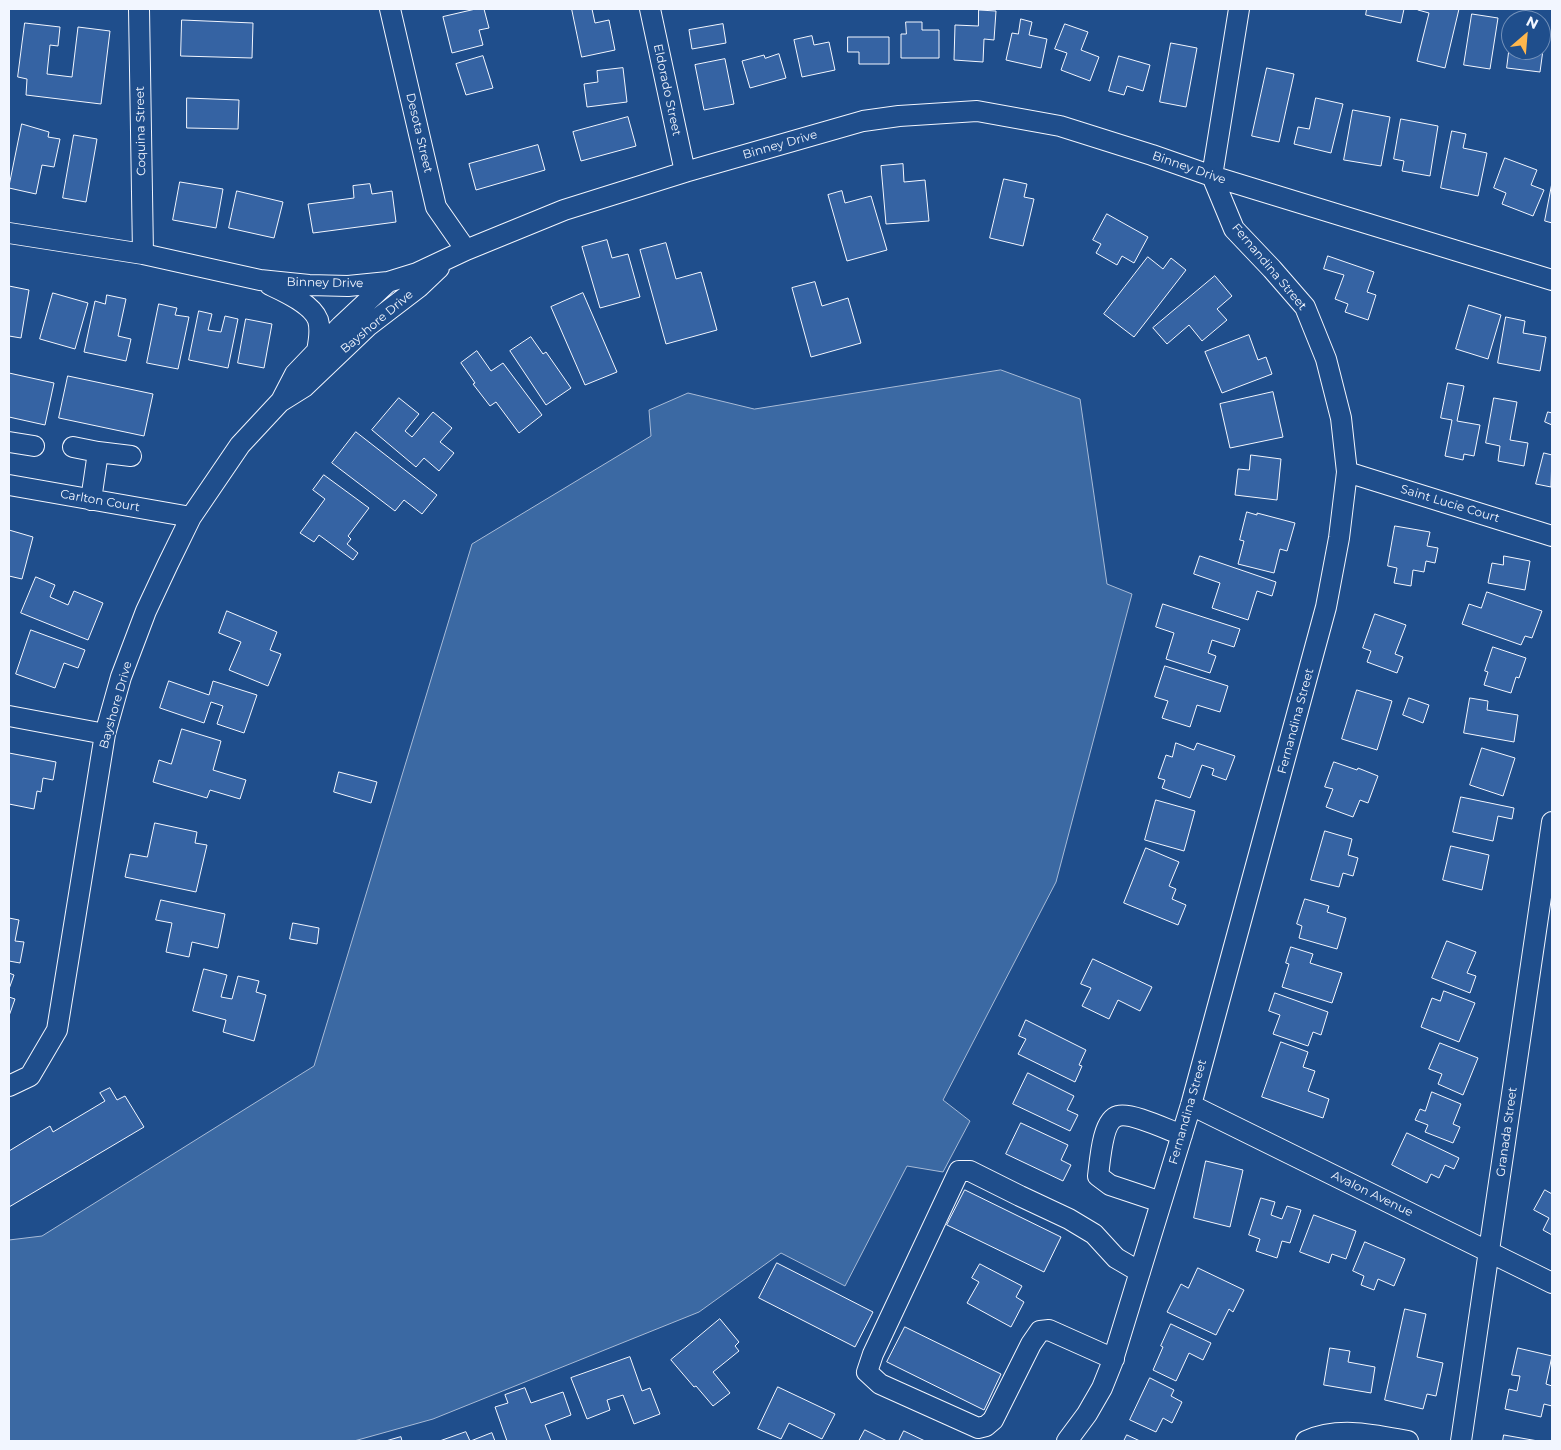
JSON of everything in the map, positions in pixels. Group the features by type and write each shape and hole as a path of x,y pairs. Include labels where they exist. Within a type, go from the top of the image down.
{"street":[{"name":"Coquina Street","path":"139,9 143,254"},
{"name":"Desota Street","path":"390,9 436,207 458,254"},
{"name":"Eldorado Street","path":"650,9 685,172"},
{"path":"1212,176 1240,9"},
{"name":"Binney Drive","path":"9,233 143,254 260,280 309,285 348,286 388,282 417,273 564,210 685,172 863,121 900,116 977,111 1060,126 1212,176 1552,280"},
{"name":"Fernandina Street","path":"1067,1441 1087,1414 1102,1388 1114,1359 1182,1135 1326,607 1340,538 1347,472 1341,418 1326,359 1305,307 1234,229 1212,176"},
{"name":"Bayshore Drive","path":"280,402 304,387 368,326 458,254"},
{"path":"260,280 306,304 317,319 320,336 317,351"},
{"name":"Bayshore Drive","path":"9,1086 30,1076 57,1030 105,734 121,678 146,612 168,564 191,517 240,445 280,402 295,374 341,326 388,282"},
{"path":"9,442 34,446"},
{"path":"74,447 131,456"},
{"path":"91,500 98,452"},
{"name":"Saint Lucie Court","path":"1347,472 1552,536"},
{"name":"Carlton Court","path":"9,485 191,517"},
{"path":"9,716 105,734"},
{"name":"Granada Street","path":"1461,1441 1552,822"},
{"name":"Avalon Avenue","path":"1191,1105 1552,1283"},
{"path":"1161,1202 1110,1185 1098,1176 1100,1156 1108,1124 1116,1116 1128,1115 1182,1135"},
{"path":"1114,1359 1049,1330 1040,1331 1031,1344 993,1420 986,1426 978,1428 880,1384 867,1372 873,1354 959,1171 970,1171 1069,1219 1094,1234 1116,1258 1140,1272"},
{"path":"1306,1441 1331,1433 1361,1433 1408,1441"}],"water":[{"path":"1001,370 1080,399 1107,584 1132,594 1056,882 943,1100 970,1121 943,1172 907,1166 845,1286 781,1253 699,1312 433,1419 354,1441 9,1441 9,1240 42,1236 314,1066 472,544 651,436 649,410 688,393 754,409"}],"building":[{"path":"476,9 484,9 489,28 479,30 483,45 452,53 443,17"},
{"path":"572,9 592,9 595,23 609,20 615,50 582,57"},
{"path":"1367,9 1404,9 1401,23 1366,15"},
{"path":"1418,9 1459,9 1445,68 1417,61 1429,13"},
{"path":"979,10 996,11 994,40 984,39 983,62 954,60 955,25 978,26"},
{"path":"1472,14 1498,18 1490,69 1464,65"},
{"path":"1021,19 1032,22 1029,35 1047,39 1041,68 1006,60 1012,33 1018,34"},
{"path":"182,20 253,23 252,58 181,56"},
{"path":"906,22 922,22 922,30 939,30 939,58 901,58 901,34 906,34"},
{"path":"25,23 60,27 58,46 50,45 47,74 72,77 78,27 110,31 101,104 26,95 27,79 18,77"},
{"path":"723,24 726,43 692,49 689,30"},
{"path":"1065,24 1088,32 1081,50 1099,57 1090,81 1061,70 1067,53 1055,49"},
{"path":"812,36 814,45 829,42 835,70 802,77 794,40"},
{"path":"848,37 889,37 889,64 859,64 859,52 848,52"},
{"path":"1171,43 1197,48 1186,107 1160,102"},
{"path":"779,54 786,78 750,88 742,61 764,55 765,58"},
{"path":"483,56 493,88 466,95 456,64"},
{"path":"1119,56 1150,65 1143,91 1127,86 1124,95 1109,91"},
{"path":"725,59 734,104 704,110 695,65"},
{"path":"1508,60 1542,60 1540,72 1507,68"},
{"path":"623,68 627,102 587,107 584,84 598,82 597,71"},
{"path":"1267,68 1294,74 1279,142 1252,136"},
{"path":"187,98 239,100 238,129 187,128"},
{"path":"1316,98 1343,104 1331,153 1294,144 1298,127 1309,129"},
{"path":"1353,110 1390,117 1381,166 1344,160"},
{"path":"628,117 636,146 581,161 573,132"},
{"path":"1401,119 1438,126 1430,176 1402,171 1404,161 1394,159"},
{"path":"22,124 49,132 48,137 60,139 54,167 42,165 36,194 9,188"},
{"path":"1452,131 1466,134 1463,148 1487,153 1478,196 1441,188"},
{"path":"74,135 97,139 86,202 63,198"},
{"path":"538,145 545,170 476,190 469,164"},
{"path":"1505,158 1537,170 1531,185 1544,190 1533,216 1502,204 1506,193 1494,188"},
{"path":"903,164 904,182 925,180 929,221 886,224 881,166"},
{"path":"1004,179 1027,184 1024,197 1034,199 1023,246 990,238"},
{"path":"180,182 223,189 216,228 173,220"},
{"path":"1552,183 1552,223 1545,221"},
{"path":"370,184 372,194 392,191 396,222 313,233 308,204 354,198 353,186"},
{"path":"237,191 283,202 274,238 229,228"},
{"path":"842,191 845,203 871,196 887,250 847,261 828,195"},
{"path":"1107,214 1148,237 1134,263 1122,256 1117,265 1096,253 1101,244 1093,240"},
{"path":"607,240 612,258 628,254 640,297 600,308 582,247"},
{"path":"666,243 676,279 701,272 717,330 666,344 640,250"},
{"path":"1328,256 1374,272 1367,292 1376,295 1368,320 1345,312 1348,304 1335,299 1344,275 1324,269"},
{"path":"1148,257 1163,269 1171,258 1186,270 1134,337 1104,314"},
{"path":"1215,276 1232,296 1217,309 1227,320 1202,341 1189,325 1167,344 1153,328"},
{"path":"815,282 822,306 848,298 861,343 811,357 792,288"},
{"path":"9,286 29,290 21,338 9,336"},
{"path":"53,293 88,303 75,349 40,339"},
{"path":"583,293 617,372 585,385 551,307"},
{"path":"107,295 126,299 118,336 131,339 126,361 84,352 95,301 105,304"},
{"path":"159,304 177,308 175,315 189,317 178,369 147,363"},
{"path":"1469,305 1501,315 1488,359 1456,349"},
{"path":"199,311 212,314 208,330 221,332 225,316 238,319 228,368 189,360"},
{"path":"1506,317 1525,321 1523,333 1546,337 1540,371 1498,363"},
{"path":"246,319 272,324 264,368 238,363"},
{"path":"1249,335 1258,360 1266,357 1272,374 1222,393 1205,352"},
{"path":"531,337 543,354 546,352 571,388 546,405 510,351"},
{"path":"477,351 491,371 503,363 542,415 519,433 496,402 490,406 473,384 475,383 461,363"},
{"path":"9,373 54,383 45,425 9,417"},
{"path":"68,376 153,394 144,436 59,418"},
{"path":"1448,383 1464,386 1457,421 1480,425 1474,456 1464,454 1463,460 1445,456 1452,420 1441,418"},
{"path":"1273,392 1283,437 1230,448 1220,404"},
{"path":"399,398 419,414 405,431 412,437 433,412 452,428 440,442 454,453 439,471 424,458 416,467 372,430"},
{"path":"1494,398 1517,402 1510,440 1528,443 1524,466 1498,461 1500,446 1486,443"},
{"path":"1548,412 1552,413 1552,425 1545,422"},
{"path":"356,432 437,495 422,514 404,500 395,511 332,463"},
{"path":"1544,453 1552,455 1551,487 1536,484"},
{"path":"1251,455 1281,459 1277,500 1235,495 1238,469 1249,470"},
{"path":"324,475 369,508 348,536 351,539 347,544 358,553 353,560 319,535 314,542 300,533 325,499 313,490"},
{"path":"1247,512 1295,523 1287,551 1280,549 1274,573 1238,564 1244,541 1240,540"},
{"path":"1395,526 1430,532 1427,546 1438,548 1435,563 1426,561 1424,572 1413,570 1411,586 1394,583 1397,568 1388,566"},
{"path":"9,530 33,537 22,579 9,576"},
{"path":"1200,556 1276,582 1272,596 1257,591 1248,620 1212,608 1220,583 1194,574"},
{"path":"1504,556 1530,561 1525,590 1488,583 1492,563 1503,565"},
{"path":"36,577 55,585 50,597 68,605 74,591 103,603 88,640 21,613"},
{"path":"1487,592 1542,611 1532,638 1525,636 1521,645 1462,624 1469,604 1481,608"},
{"path":"1163,604 1240,629 1234,647 1212,640 1208,653 1216,656 1210,673 1166,659 1174,633 1156,627"},
{"path":"227,611 277,632 270,650 281,654 268,686 229,670 241,642 219,633"},
{"path":"1375,614 1406,625 1395,654 1403,657 1397,673 1367,662 1371,651 1363,648"},
{"path":"31,630 85,650 78,668 64,663 55,688 16,674"},
{"path":"1493,647 1526,658 1519,678 1516,677 1511,693 1484,685 1488,672 1485,671"},
{"path":"1165,666 1228,686 1220,712 1197,705 1190,727 1162,718 1168,701 1155,697"},
{"path":"169,681 209,695 213,681 257,695 244,733 217,724 223,706 211,702 204,723 160,708"},
{"path":"1357,690 1392,701 1377,750 1342,739"},
{"path":"1409,698 1429,705 1423,723 1403,715"},
{"path":"1470,698 1488,701 1487,710 1518,715 1514,742 1464,733"},
{"path":"182,729 221,741 213,770 246,780 240,799 210,790 207,798 153,782 159,760 171,764"},
{"path":"1176,743 1194,750 1197,743 1235,756 1226,780 1212,775 1214,769 1202,765 1190,798 1162,788 1165,780 1158,778 1166,755 1172,757"},
{"path":"1482,748 1515,758 1503,796 1470,785"},
{"path":"9,753 56,762 53,780 43,778 41,792 37,791 34,809 9,804"},
{"path":"1334,762 1357,770 1358,768 1378,776 1368,803 1360,800 1353,817 1326,807 1333,789 1325,787"},
{"path":"339,772 377,782 371,803 334,792"},
{"path":"1461,797 1514,808 1512,819 1498,816 1493,841 1453,832"},
{"path":"1156,800 1195,811 1184,851 1145,840"},
{"path":"155,823 197,832 195,843 207,845 196,892 125,877 130,854 147,857"},
{"path":"1325,831 1352,839 1348,855 1358,858 1353,876 1343,873 1339,887 1311,880"},
{"path":"1451,846 1489,855 1482,890 1443,880"},
{"path":"1146,848 1179,862 1169,886 1176,889 1172,899 1186,905 1178,925 1124,903"},
{"path":"1305,899 1329,906 1327,912 1346,918 1337,949 1299,938 1302,926 1297,924"},
{"path":"161,900 225,914 218,948 192,942 189,957 166,952 172,923 156,920"},
{"path":"9,918 19,920 15,941 24,942 20,963 9,961"},
{"path":"293,923 319,928 317,944 290,939"},
{"path":"1447,941 1476,952 1467,973 1476,976 1470,993 1432,978"},
{"path":"1291,947 1313,954 1310,963 1342,973 1332,1003 1282,987 1289,964 1286,963"},
{"path":"1093,959 1152,987 1140,1011 1118,1000 1109,1019 1082,1006 1091,988 1081,984"},
{"path":"204,969 227,975 221,997 232,999 238,976 259,981 256,992 266,995 254,1041 223,1032 226,1020 193,1011"},
{"path":"9,973 14,975 9,989"},
{"path":"1444,991 1475,1003 1459,1042 1421,1027 1432,998 1440,1001"},
{"path":"1275,993 1328,1012 1321,1035 1313,1032 1308,1046 1273,1034 1280,1015 1269,1011"},
{"path":"9,997 15,999 9,1016"},
{"path":"1026,1020 1086,1050 1079,1065 1082,1066 1075,1082 1018,1054 1026,1039 1019,1036"},
{"path":"1281,1042 1308,1052 1303,1067 1315,1071 1308,1091 1329,1099 1323,1118 1262,1097"},
{"path":"1440,1043 1478,1058 1463,1095 1438,1084 1442,1074 1429,1069"},
{"path":"1028,1073 1074,1096 1067,1110 1078,1115 1070,1131 1013,1104"},
{"path":"110,1088 117,1100 125,1096 144,1127 9,1207 9,1151 50,1126 53,1132 105,1101 100,1093"},
{"path":"1432,1092 1461,1104 1453,1124 1460,1127 1453,1143 1425,1132 1428,1125 1415,1120 1420,1109 1425,1111"},
{"path":"1021,1123 1068,1145 1061,1160 1071,1165 1063,1181 1006,1154"},
{"path":"1407,1133 1459,1158 1454,1169 1445,1165 1439,1178 1431,1174 1427,1183 1392,1165"},
{"path":"1206,1161 1243,1170 1230,1227 1194,1218"},
{"path":"965,1190 1061,1237 1044,1272 947,1225"},
{"path":"1545,1190 1552,1194 1552,1235 1543,1230 1549,1218 1534,1210"},
{"path":"1261,1198 1275,1202 1271,1215 1282,1219 1287,1206 1301,1210 1290,1243 1282,1241 1277,1258 1256,1251 1260,1239 1249,1235"},
{"path":"1314,1215 1356,1231 1346,1259 1332,1254 1329,1263 1300,1252"},
{"path":"1365,1242 1405,1259 1394,1286 1378,1279 1374,1290 1361,1285 1364,1276 1353,1271"},
{"path":"777,1263 873,1312 855,1347 759,1298"},
{"path":"980,1264 1022,1286 1016,1297 1024,1302 1011,1327 967,1303 979,1282 972,1278"},
{"path":"1198,1268 1244,1290 1233,1312 1229,1309 1216,1335 1167,1312 1181,1284 1188,1288"},
{"path":"1405,1309 1426,1314 1417,1357 1443,1363 1436,1396 1427,1394 1423,1409 1385,1400"},
{"path":"720,1319 739,1342 735,1346 739,1351 713,1372 730,1393 713,1406 671,1360"},
{"path":"1171,1324 1211,1343 1203,1360 1189,1353 1176,1381 1153,1370"},
{"path":"905,1327 1001,1374 984,1410 887,1362"},
{"path":"1330,1348 1350,1351 1348,1362 1375,1367 1371,1393 1324,1385"},
{"path":"1518,1348 1552,1356 1546,1384 1552,1386 1552,1406 1544,1404 1541,1417 1505,1409 1509,1389 1517,1391 1520,1376 1512,1375"},
{"path":"630,1357 642,1391 650,1388 660,1414 634,1424 623,1395 607,1400 610,1410 587,1419 571,1378"},
{"path":"1150,1378 1174,1390 1171,1396 1182,1402 1172,1423 1163,1418 1156,1432 1130,1420"},
{"path":"778,1387 835,1414 822,1439 789,1423 781,1439 758,1429"},
{"path":"525,1388 531,1403 563,1392 571,1415 545,1425 551,1441 507,1441 495,1407 508,1403 505,1395"},
{"path":"865,1430 887,1441 859,1441"},
{"path":"904,1431 925,1441 899,1441"},
{"path":"466,1432 470,1441 440,1441"},
{"path":"492,1433 495,1441 471,1441"},
{"path":"1127,1435 1140,1441 1124,1441"},
{"path":"1504,1435 1538,1441 1503,1441"},
{"path":"401,1437 402,1441 386,1441"}]}
